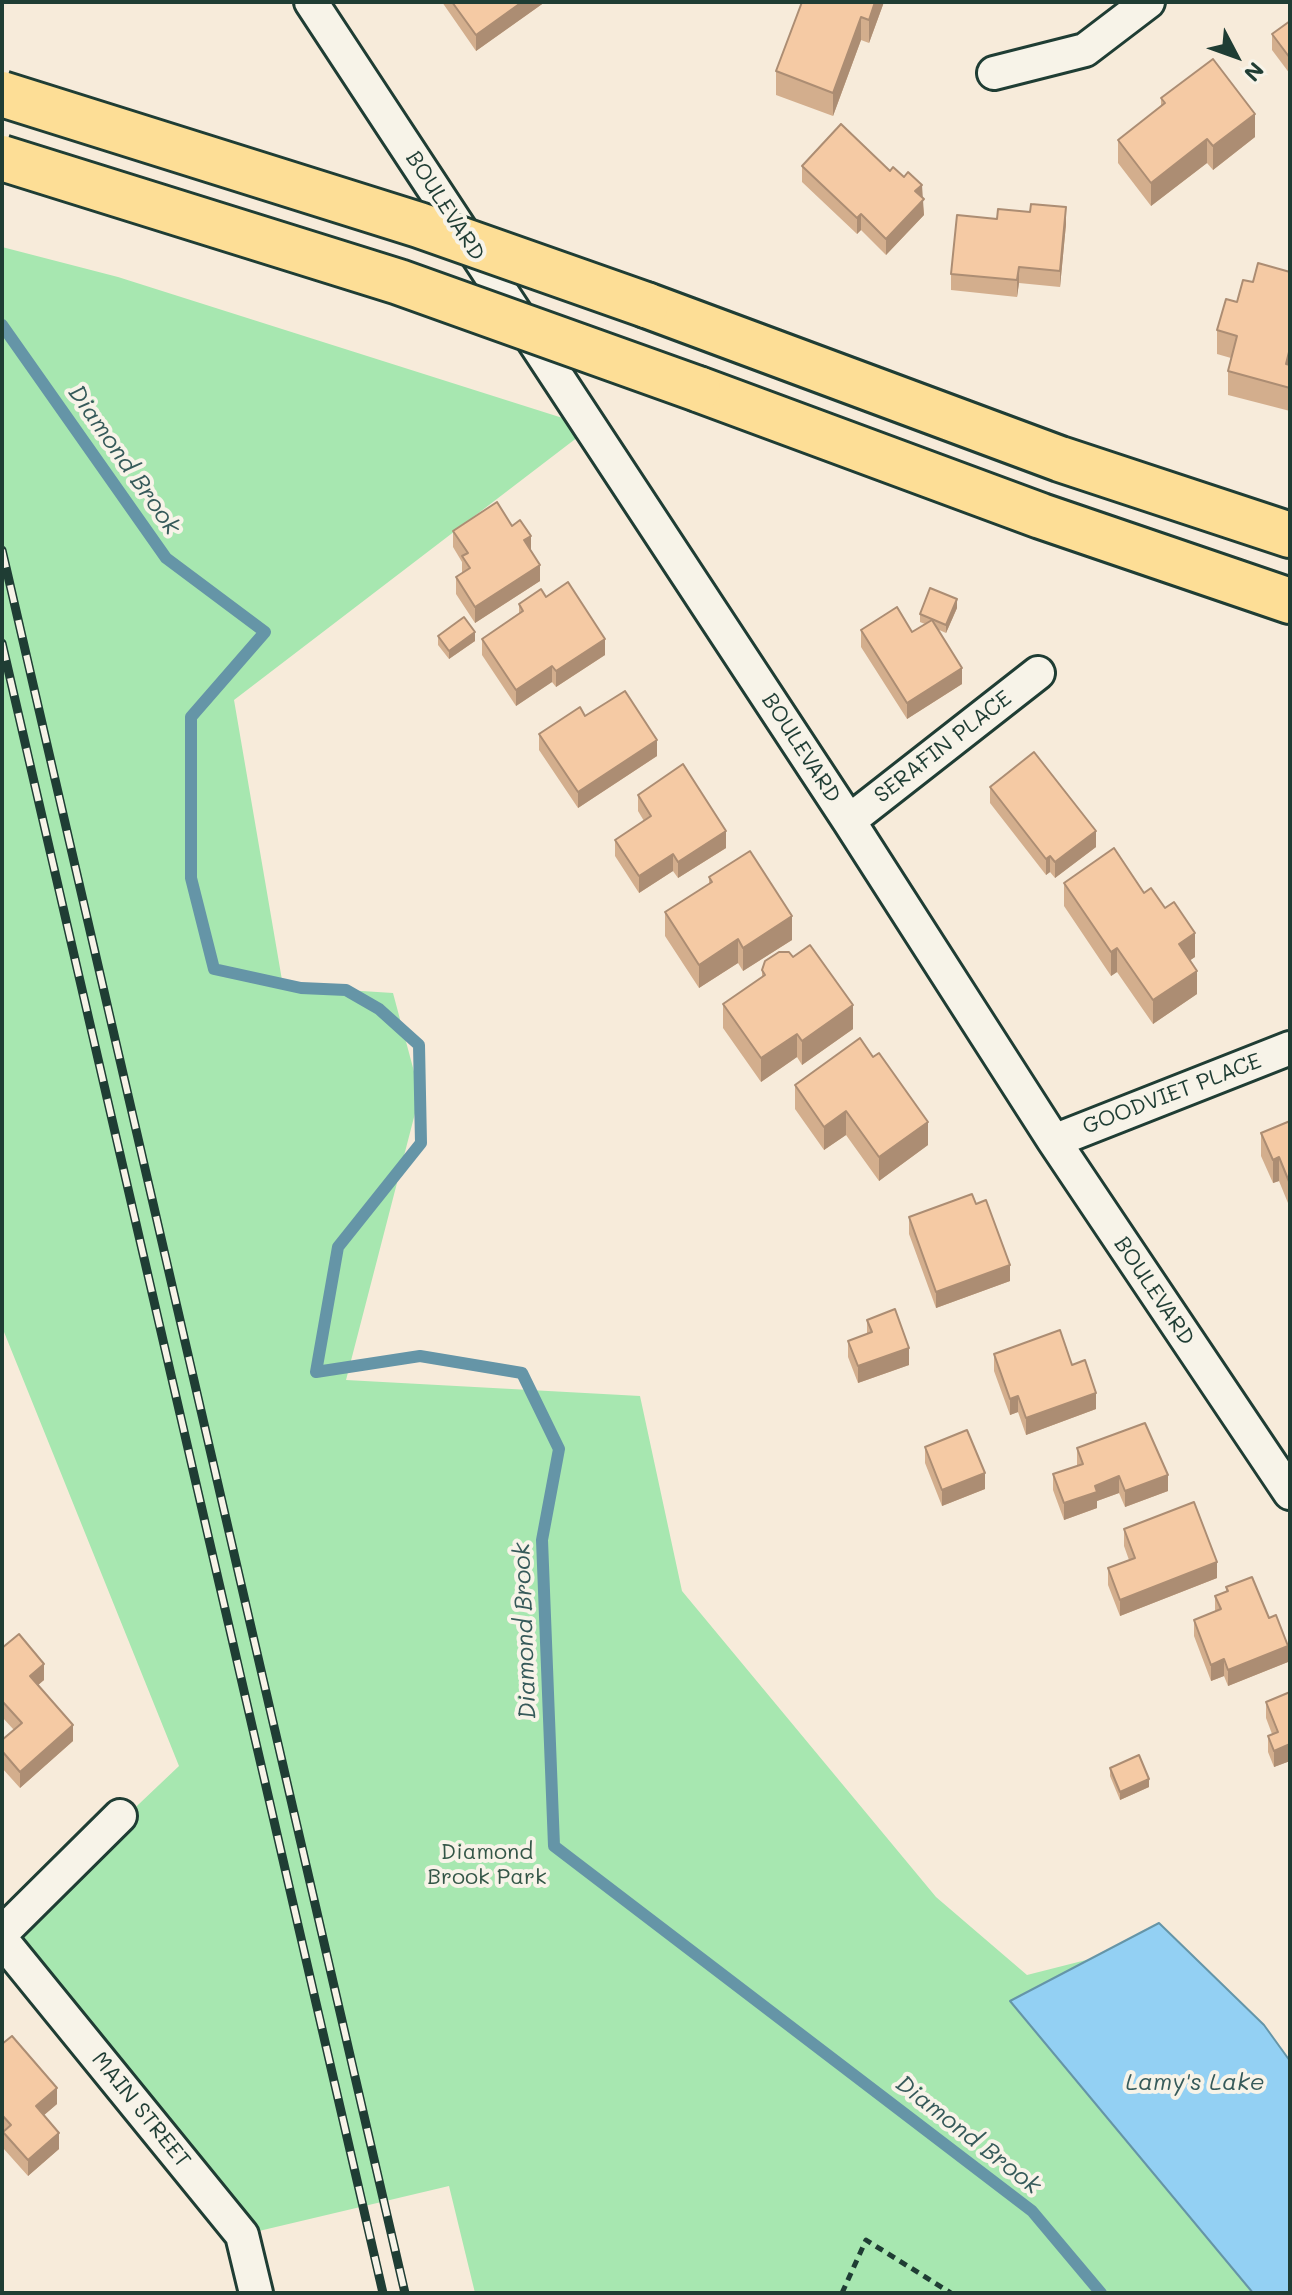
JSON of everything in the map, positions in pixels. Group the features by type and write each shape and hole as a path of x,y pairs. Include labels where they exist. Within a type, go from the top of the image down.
{"highway":[{"path":"2,94 405,220 646,305 1060,459 1290,535"},
{"path":"2,158 399,282 1041,516 1290,601"}],"street":[{"name":"BOULEVARD","path":"311,2 849,821 1054,1141 1290,1493"},
{"path":"994,73 1085,50 1148,2"},
{"name":"SERAFIN PLACE","path":"849,821 1038,673"},
{"name":"GOODVIET PLACE","path":"1054,1141 1290,1048"},
{"path":"2,1933 120,1816"},
{"name":"MAIN STREET","path":"2,1940 242,2235 256,2293"}],"path":[{"path":"842,2293 866,2240 951,2293"}],"green space":[{"name":"Diamond Brook Park","path":"2,247 118,277 591,427 234,700 283,986 393,993 420,1094 346,1380 640,1396 682,1591 936,1897 1027,1975 1161,1941 1290,2293 475,2293 449,2186 242,2235 2,1934 179,1766 2,1327"}],"water":[{"name":"Lamy's Lake","path":"1159,1923 1264,2025 1290,2061 1290,2293 1253,2293 1010,2001"}],"building":[{"path":"452,2 522,2 476,35"},
{"path":"802,2 875,2 869,20 861,17 833,93 776,71"},
{"path":"1290,21 1290,58 1272,34"},
{"path":"1213,59 1255,114 1213,146 1207,139 1151,183 1118,140 1165,103 1161,98"},
{"path":"841,124 890,171 893,167 904,177 908,172 922,185 915,191 924,199 886,239 861,214 857,218 802,166"},
{"path":"1031,204 1066,207 1060,271 1019,267 1017,280 951,274 957,215 997,219 998,209 1030,212"},
{"path":"1258,263 1290,272 1290,348 1286,364 1290,365 1290,388 1228,371 1237,336 1217,330 1226,299 1237,302 1243,280 1253,282"},
{"path":"497,502 512,526 520,520 531,536 524,540 540,565 475,607 456,577 470,568 462,556 468,553 453,531"},
{"path":"568,582 605,639 556,671 552,666 516,690 482,639 523,611 519,604 541,589 546,597"},
{"path":"930,588 957,599 946,625 920,614"},
{"path":"897,607 912,632 932,620 962,668 907,703 861,630"},
{"path":"464,617 475,632 449,651 438,636"},
{"path":"625,691 657,740 578,792 539,734 580,707 585,716"},
{"path":"1034,752 1096,831 1055,862 1050,856 1046,859 990,787"},
{"path":"683,764 726,831 678,862 673,854 639,876 615,840 651,816 638,795"},
{"path":"1114,848 1144,893 1151,888 1165,908 1174,902 1195,933 1179,944 1197,971 1153,1000 1117,948 1111,952 1064,883"},
{"path":"750,851 792,916 743,948 738,939 699,965 665,912 712,882 709,877"},
{"path":"810,945 853,1005 802,1041 797,1034 761,1058 723,1004 765,975 762,970 765,961 779,952 789,952 793,957"},
{"path":"860,1038 873,1057 879,1053 928,1122 879,1157 846,1111 824,1127 795,1085"},
{"path":"1290,1121 1290,1184 1279,1157 1273,1160 1261,1133"},
{"path":"972,1194 976,1204 986,1200 1010,1265 936,1292 909,1217"},
{"path":"895,1309 909,1348 858,1366 848,1341 872,1332 867,1320"},
{"path":"1060,1330 1072,1365 1085,1360 1096,1393 1026,1418 1018,1396 1010,1399 994,1354"},
{"path":"1145,1423 1168,1475 1125,1491 1119,1476 1095,1486 1097,1492 1064,1503 1053,1474 1083,1464 1077,1448"},
{"path":"967,1430 985,1473 942,1490 925,1447"},
{"path":"1194,1502 1217,1562 1120,1600 1108,1568 1135,1558 1124,1529"},
{"path":"1252,1577 1269,1618 1276,1615 1288,1646 1228,1670 1224,1659 1211,1665 1194,1620 1221,1609 1215,1596 1228,1591 1226,1587"},
{"path":"19,1634 44,1664 30,1676 73,1725 20,1772 2,1751 2,1740 22,1723 2,1701 2,1648"},
{"path":"1290,1692 1290,1744 1274,1751 1268,1736 1278,1732 1266,1702"},
{"path":"1139,1755 1149,1779 1120,1792 1110,1768"},
{"path":"12,2036 57,2088 36,2106 59,2133 28,2160 3,2132 11,2125 2,2115 2,2044"}],"waterway":[{"name":"Diamond Brook","path":"2,325 166,558 265,632 191,717 191,878 214,969 301,988 346,990 379,1009 419,1045 421,1143 338,1247 316,1372 420,1356 522,1373 559,1449 542,1540 554,1846 1032,2211 1101,2293"}],"railway":[{"path":"2,550 405,2293"},
{"path":"2,643 383,2293"}]}
